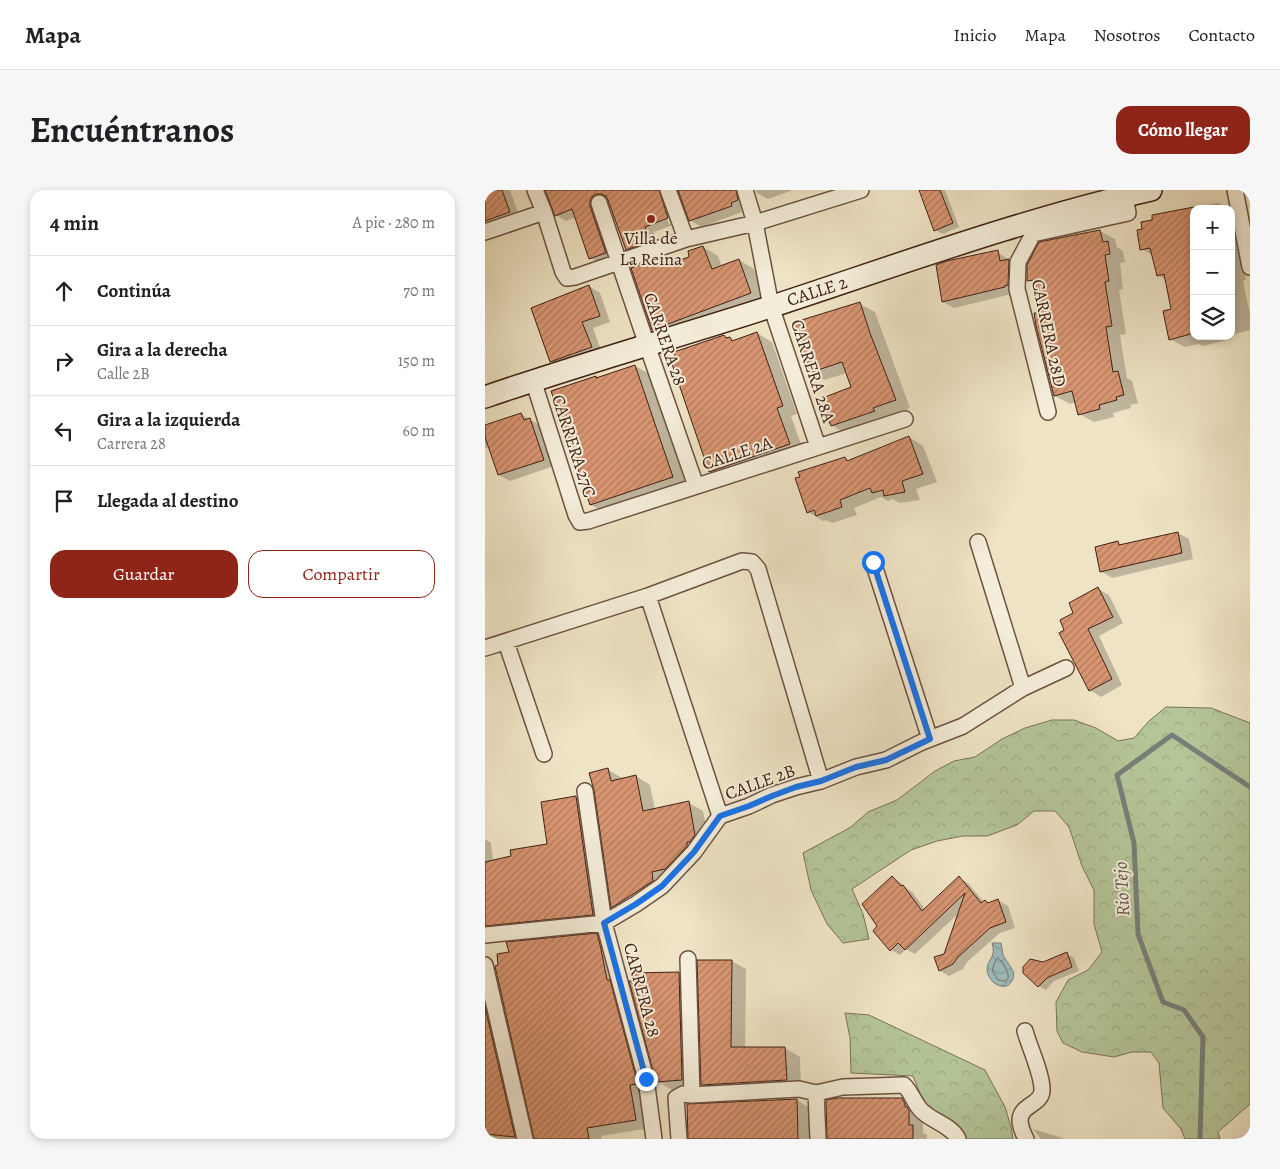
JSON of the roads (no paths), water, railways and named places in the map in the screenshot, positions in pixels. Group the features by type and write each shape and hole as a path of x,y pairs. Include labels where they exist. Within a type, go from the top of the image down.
{"street":[{"path":"535,190 563,272 567,278 686,240 755,224 861,190"},
{"path":"668,190 686,240"},
{"name":"CARRERA 28A","path":"745,190 755,224 771,306 818,447"},
{"name":"CALLE 2","path":"485,397 961,243 1114,204 1151,190"},
{"path":"1235,190 1250,266"},
{"name":"CARRERA 28","path":"599,203 696,486"},
{"name":"CARRERA 28D","path":"1048,412 1017,289 1018,262 1033,234 1114,204"},
{"path":"485,232 544,212"},
{"name":"CARRERA 27C","path":"533,380 576,515 580,522"},
{"name":"CALLE 2A","path":"580,522 905,419"},
{"path":"978,542 1023,688"},
{"path":"485,648 649,596 742,561 752,562 758,569 821,781"},
{"path":"873,562 930,739"},
{"path":"649,596 720,816"},
{"path":"506,642 544,754"},
{"name":"CALLE 2B","path":"485,935 604,923 662,886 694,852 720,816 796,787 821,781 856,767 886,760 963,726 1023,688 1065,668"},
{"name":"CARRERA 28","path":"585,792 604,923 646,1079 654,1139"},
{"path":"685,1095 689,959"},
{"path":"485,966 525,1139"},
{"path":"1025,1031 1043,1089 1037,1101 1030,1104 1022,1114 1020,1120 1021,1128 1026,1139"},
{"path":"679,1139 676,1098 685,1095 799,1089 816,1093 843,1087 904,1085 909,1090 920,1110 935,1122 954,1132 957,1137"},
{"path":"816,1093 818,1139"}],"water":[{"path":"992,943 1001,943 1003,955 1013,971 1013,978 1007,986 996,984 988,975 987,966 993,955"}],"waterway":[{"name":"Rio Tejo","path":"1200,1139 1203,1037 1184,1010 1163,1002 1138,934 1134,843 1117,775 1172,735 1250,787"}],"place":[{"name":"Villa de La Reina","path":"651,219"}]}
